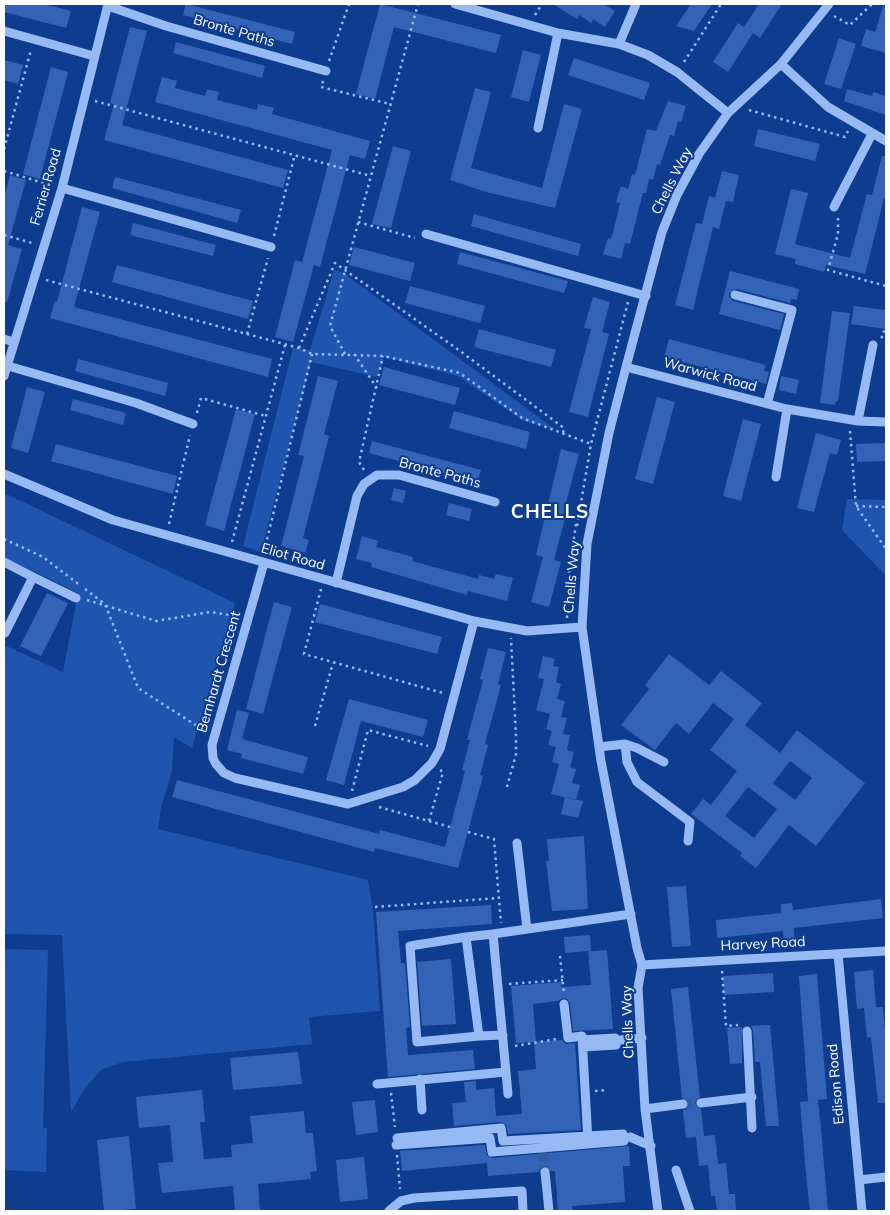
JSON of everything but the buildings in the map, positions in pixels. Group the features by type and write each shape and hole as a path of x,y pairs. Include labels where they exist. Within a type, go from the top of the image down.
{"street":[{"path":"454,4 558,33 619,44 648,55 677,72 728,113"},
{"path":"619,44 636,4"},
{"name":"Bronte Paths","path":"108,5 166,26 326,71"},
{"name":"Ferrier Road","path":"4,376 62,188 108,5"},
{"name":"Chells Way","path":"658,1211 645,1109 638,988 642,965 630,914 599,747 582,627 587,544 626,366 662,232 677,195 699,154 728,113 781,64 827,7"},
{"path":"4,31 94,56"},
{"path":"538,128 558,33"},
{"path":"781,64 828,107 886,142"},
{"path":"834,208 872,134"},
{"path":"62,188 271,248"},
{"path":"426,234 646,296"},
{"path":"735,295 792,310 767,404"},
{"path":"4,339 14,342"},
{"path":"854,420 874,345"},
{"path":"8,366 136,403 193,424"},
{"name":"Warwick Road","path":"626,366 787,409 854,420 886,422"},
{"path":"776,477 787,409"},
{"name":"Eliot Road","path":"4,474 112,520 474,621 527,631 582,627"},
{"name":"Bronte Paths","path":"370,479 384,474 399,475 495,502"},
{"path":"336,583 357,496 370,479"},
{"path":"4,562 76,598"},
{"name":"Bernhardt Crescent","path":"263,562 214,737 213,758 219,769 228,775 336,803 348,804 368,800 403,788 415,780 432,763 440,750 474,621"},
{"path":"5,633 33,577"},
{"path":"599,747 625,744 664,762"},
{"path":"625,744 627,762 637,782 690,822 688,841"},
{"path":"517,843 527,930"},
{"path":"503,1035 417,1042 410,946 630,914"},
{"path":"498,934 498,985 508,1094"},
{"path":"466,937 479,1036"},
{"name":"Harvey Road","path":"642,965 886,951"},
{"name":"Edison Road","path":"838,954 862,1211"},
{"path":"564,1004 568,1038 582,1036 588,1140"},
{"path":"748,1031 752,1128"},
{"path":"620,1040 642,1038"},
{"path":"377,1084 506,1072"},
{"path":"420,1079 422,1110"},
{"path":"701,1102 752,1097"},
{"path":"645,1109 683,1104"},
{"path":"396,1142 490,1134 501,1128 504,1146"},
{"path":"490,1134 492,1152 504,1146 588,1140"},
{"path":"630,1137 651,1146"},
{"path":"504,1146 543,1150 588,1140"},
{"path":"676,1170 690,1211"},
{"path":"545,1172 549,1211"},
{"path":"859,1180 886,1177"},
{"path":"389,1211 402,1201 414,1198 522,1191 523,1211"}],"path":[{"path":"349,4 321,88 390,104"},
{"path":"345,355 330,326 418,4"},
{"path":"677,72 721,4"},
{"path":"827,7 850,25 872,4"},
{"path":"4,148 34,39"},
{"path":"84,100 124,109 371,176"},
{"path":"738,104 753,113 845,137 852,123"},
{"path":"4,171 62,188"},
{"path":"834,208 839,221 838,234 828,270 886,286"},
{"path":"358,222 424,240 426,234"},
{"path":"4,235 43,246"},
{"path":"299,348 335,263 564,428 563,433"},
{"path":"35,277 299,348 312,354 383,356 460,373 522,418 591,444"},
{"path":"229,552 285,345"},
{"path":"263,562 312,354"},
{"path":"354,354 377,388"},
{"path":"370,479 359,462 383,356"},
{"path":"166,535 201,398 266,416"},
{"path":"854,420 856,506 886,549"},
{"path":"856,506 886,507"},
{"path":"567,628 569,569 576,522"},
{"path":"4,539 43,557 105,604 138,688 214,737"},
{"path":"569,569 577,552"},
{"path":"323,580 304,654 454,696"},
{"path":"76,598 105,604 156,621 210,612 248,618"},
{"path":"507,788 516,754 510,629"},
{"path":"315,726 333,663"},
{"path":"348,804 368,730 440,750"},
{"path":"429,821 443,772 432,763"},
{"path":"368,800 374,806 450,827"},
{"path":"468,832 494,839 498,898 498,934"},
{"path":"375,907 498,898"},
{"path":"560,956 564,1004"},
{"path":"721,959 726,1026 740,1025 748,1031"},
{"path":"498,985 563,980"},
{"path":"504,1048 568,1038"}],"shaded area":[{"path":"334,270 342,272 556,430 522,420 458,376 384,357 377,377 311,362 261,552 243,546 293,348 310,350"},
{"path":"4,493 235,603 192,748 174,737 172,771 161,808 158,829 368,880 373,910 380,1011 309,1017 312,1044 123,1062 102,1069 85,1088 71,1112 62,935 4,934 4,645 63,672 78,593 4,557"},
{"path":"847,499 886,500 886,576 842,530"},
{"path":"4,949 48,950 43,1128 47,1128 46,1172 4,1170"}],"tunnel":[{"path":"683,1104 701,1103"},
{"path":"543,1152 545,1172"}],"district":[{"name":"CHELLS","path":"550,512"}]}
